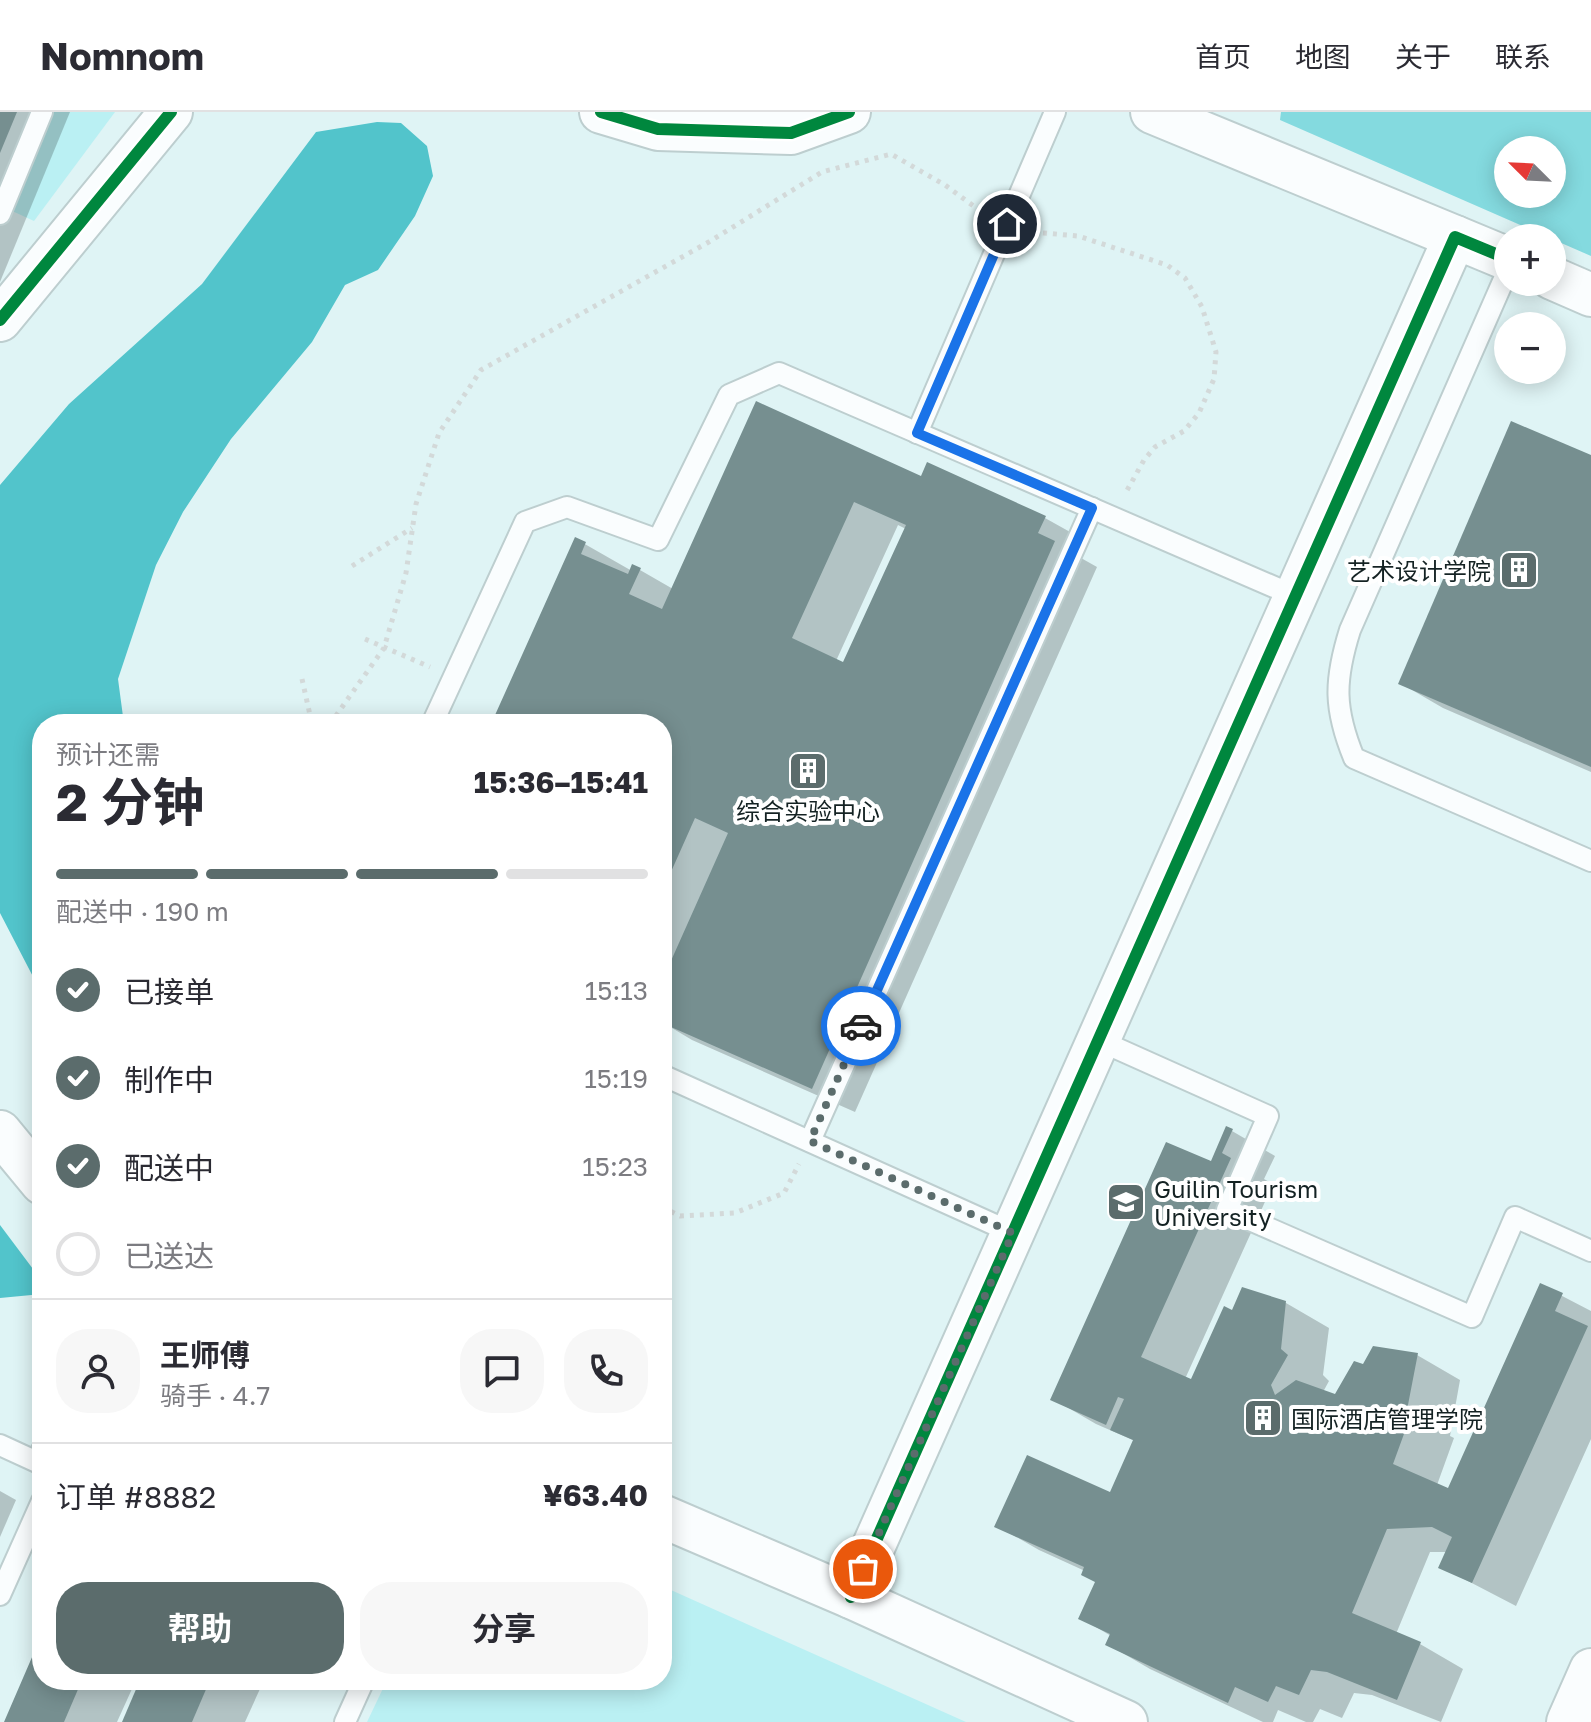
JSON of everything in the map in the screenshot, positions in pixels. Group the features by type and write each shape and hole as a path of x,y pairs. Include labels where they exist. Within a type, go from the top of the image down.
{"street":[{"path":"1,316 171,112"},
{"path":"601,112 658,129 791,133 849,112"},
{"path":"1152,112 1494,253"},
{"path":"851,1597 1455,237"},
{"path":"1566,284 1591,295"},
{"path":"0,1132 32,1171"},
{"path":"672,1520 851,1597 1126,1722"},
{"path":"1568,1722 1591,1670"}],"lane":[{"path":"0,214 42,112"},
{"path":"917,433 1055,112"},
{"path":"1497,296 1350,630 1340,661 1338,690 1341,726 1354,758 1591,861"},
{"path":"437,714 525,522 567,507 658,540 729,395 779,373 1295,596"},
{"path":"810,1141 952,833 1092,508"},
{"path":"1098,1040 1268,1116 1227,1210 1472,1317 1515,1217 1591,1251"},
{"path":"672,1079 1013,1233"},
{"path":"0,1445 32,1456"},
{"path":"0,1595 32,1523"},
{"path":"345,1722 359,1690"}],"path":[{"path":"352,566 413,528"},
{"path":"365,639 454,677"},
{"path":"302,679 310,714"},
{"path":"672,1212 680,1216 735,1213 784,1193 810,1141"}],"shaded area":[{"path":"52,112 115,112 34,221 10,210"},
{"path":"1281,112 1591,112 1591,256 1566,245 1566,224 1518,224 1280,120"},
{"path":"377,122 401,123 427,146 433,176 415,216 378,270 345,285 312,342 231,439 183,512 156,565 118,679 123,714 32,714 32,975 0,913 0,485 69,404 202,284 316,132"},
{"path":"0,1225 32,1268 32,1295 0,1298"},
{"path":"672,1590 966,1722 367,1722 382,1690 672,1690"}],"building":[{"path":"0,112 17,112 0,153"},
{"name":"综合实验中心","path":"756,401 921,476 927,462 1046,516 1038,533 1055,541 812,1089 672,1027 672,959 728,833 695,818 672,870 672,714 495,714 575,537 586,542 581,554 628,574 632,564 641,568 629,594 662,609","holes":["854,502 906,525 843,662 792,638"]},
{"name":"艺术设计学院","path":"1511,421 1591,455 1591,767 1398,684"},
{"name":"国际酒店管理学院","path":"1226,1126 1233,1129 1222,1153 1231,1158 1141,1357 1191,1379 1224,1306 1232,1310 1242,1287 1286,1301 1281,1349 1288,1355 1271,1385 1275,1395 1296,1380 1335,1394 1354,1361 1363,1364 1373,1346 1418,1353 1407,1410 1412,1412 1393,1464 1448,1488 1540,1283 1563,1293 1555,1311 1588,1326 1472,1583 1438,1568 1452,1537 1432,1527 1387,1529 1352,1613 1421,1642 1397,1700 1327,1672 1311,1670 1299,1695 1276,1686 1268,1702 1235,1687 1228,1703 1105,1645 1110,1634 1078,1619 1095,1582 1081,1575 1084,1567 994,1527 1027,1455 1110,1492 1133,1440 1110,1430 1124,1399 1118,1397 1106,1425 1050,1400 1166,1142 1211,1161"},
{"path":"32,1657 32,1690 78,1690 64,1722 4,1722"},
{"path":"136,1690 206,1690 192,1722 122,1722"}],"cycle path":[{"path":"0,320 171,112"},
{"path":"601,112 658,129 791,133 849,112"},
{"path":"851,1597 1455,237 1494,253"}],"way so far":[{"path":"861,1026 810,1141 1013,1233 863,1569"}],"place":[{"name":"艺术设计学院","path":"1519,570"},
{"name":"综合实验中心","path":"808,771"},
{"name":"Guilin Tourism University","path":"1126,1202"},
{"name":"国际酒店管理学院","path":"1263,1418"}],"route":[{"path":"861,1026 1092,508 917,433 1007,224"}]}
